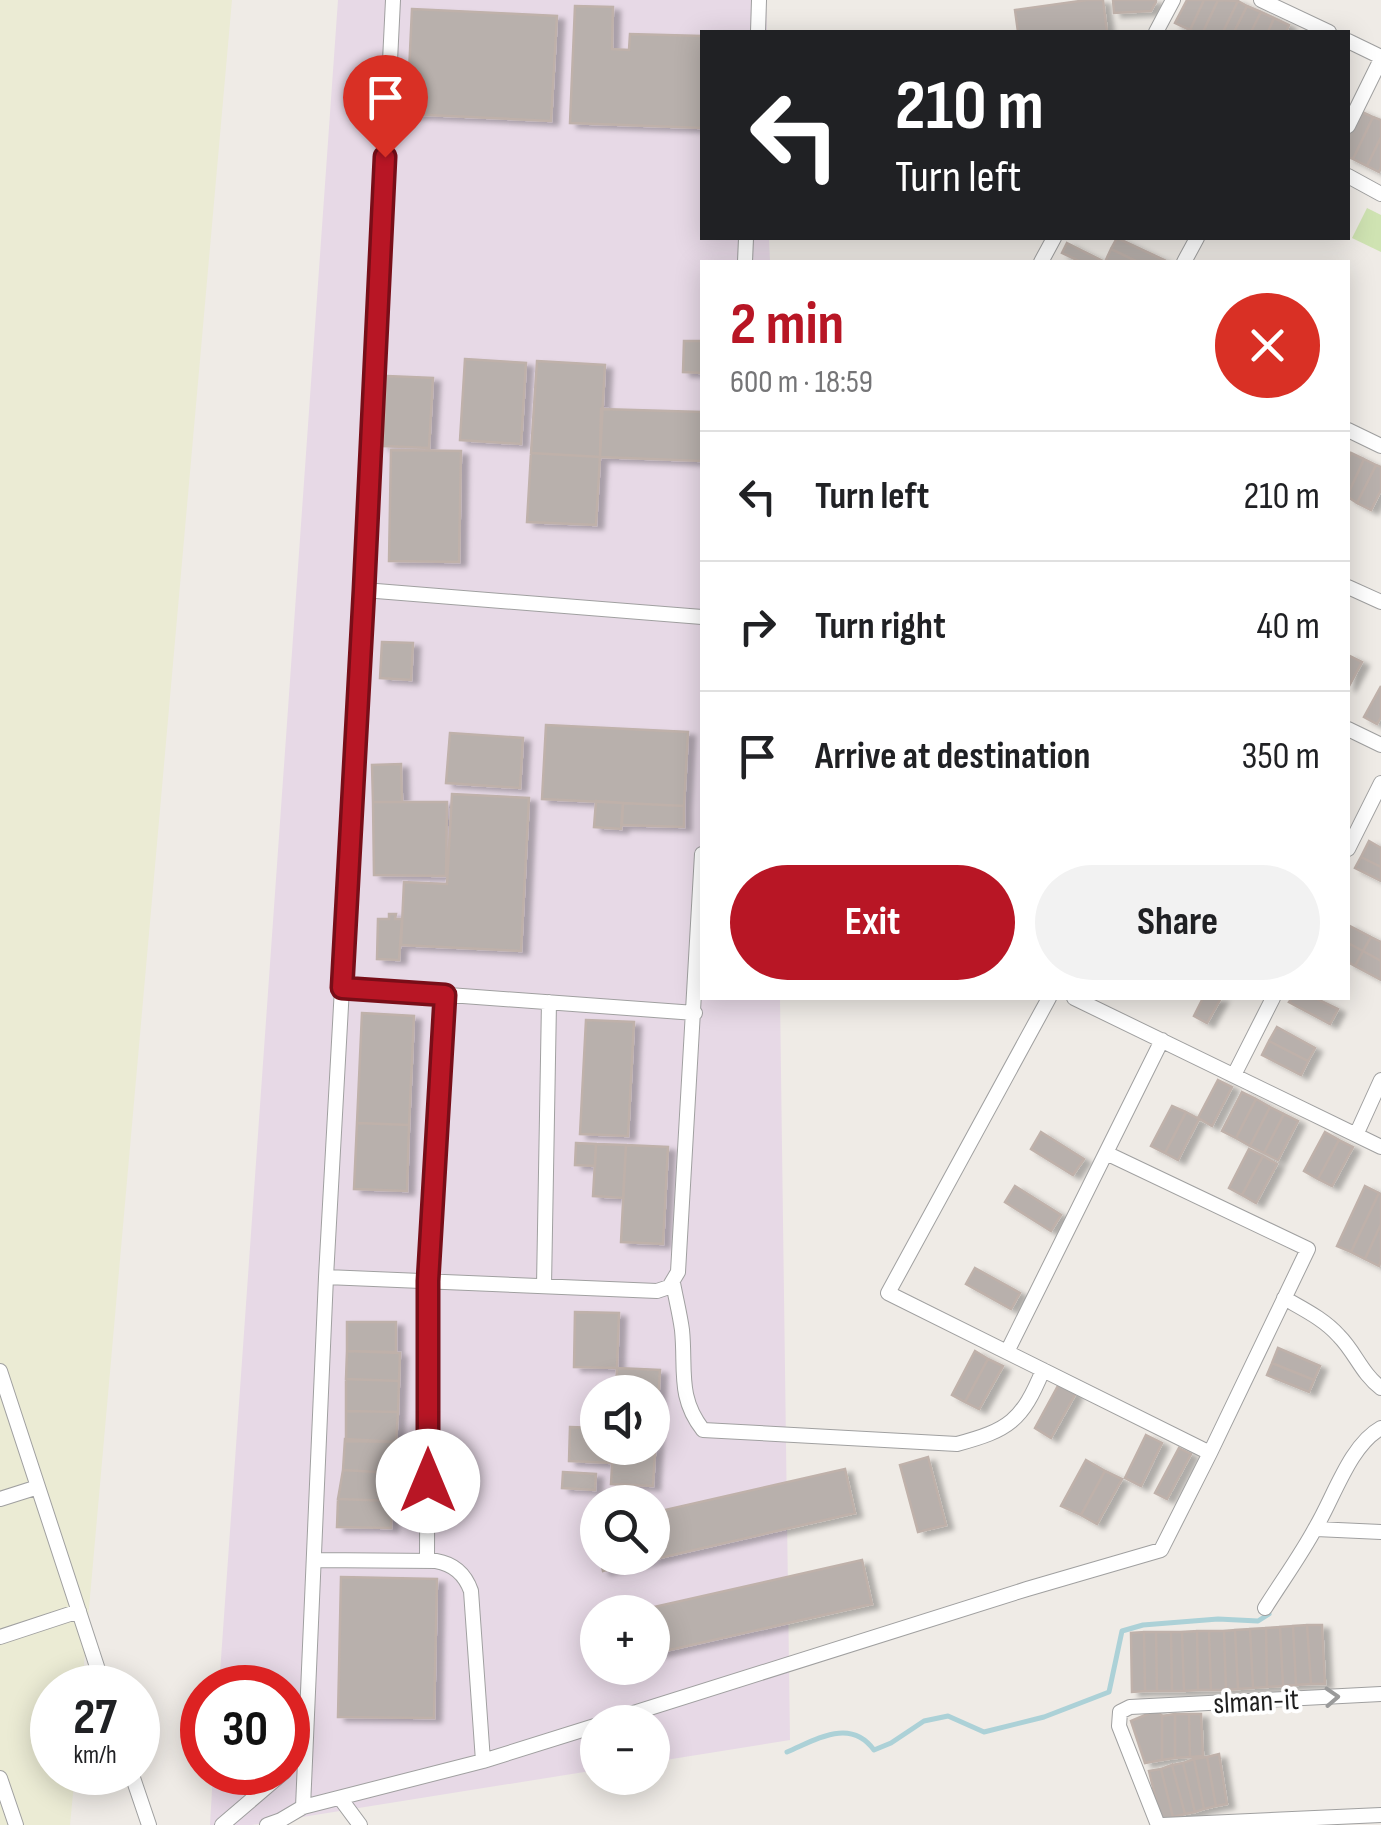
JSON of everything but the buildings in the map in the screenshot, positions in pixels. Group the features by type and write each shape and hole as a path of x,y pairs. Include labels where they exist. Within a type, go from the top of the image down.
{"street":[{"path":"310,1667 326,1277 392,0"},
{"path":"758,30 759,0"},
{"path":"1157,30 1172,0"},
{"path":"1261,0 1326,30"},
{"path":"1350,42 1381,58 1350,122"},
{"path":"1350,177 1381,194"},
{"path":"1350,431 1381,446"},
{"path":"1350,588 1381,602"},
{"path":"364,590 700,617"},
{"path":"1350,730 1381,745"},
{"path":"1350,846 1381,783"},
{"path":"700,899 678,1272 673,1283 682,1331 685,1399 693,1418 703,1430 956,1444 1008,1427 1032,1398 1043,1370"},
{"path":"342,988 695,1012"},
{"path":"428,1561 428,1281 445,995"},
{"path":"1048,1000 888,1293 1210,1454"},
{"path":"1078,1000 1381,1147"},
{"path":"1234,1075 1272,1000"},
{"path":"544,1286 549,1002"},
{"path":"1007,1352 1162,1040"},
{"path":"1356,1135 1381,1080"},
{"path":"659,1705 1161,1550 1308,1249 1106,1153"},
{"path":"326,1277 657,1291 673,1283"},
{"path":"1284,1298 1313,1314 1340,1336 1381,1388"},
{"path":"0,1371 96,1665"},
{"path":"1265,1608 1316,1529 1359,1447 1381,1428"},
{"path":"0,1498 38,1486"},
{"path":"1316,1529 1381,1532"},
{"path":"315,1560 428,1561 452,1566 464,1576 470,1592 484,1761"},
{"path":"0,1637 78,1611"},
{"name":"slman-it","path":"1160,1825 1119,1726 1120,1712 1130,1708 1381,1694"},
{"path":"267,1825 303,1808 484,1761 580,1731"},
{"path":"0,1778 16,1825"},
{"path":"138,1795 148,1825"},
{"path":"222,1825 258,1795"},
{"path":"303,1808 304,1795"},
{"path":"340,1798 360,1825"},
{"path":"1160,1825 1381,1815"}],"shaded area":[{"path":"338,0 766,0 767,30 700,30 700,240 769,240 770,260 700,260 700,1000 780,1000 790,1740 670,1759 670,1705 580,1705 580,1773 252,1825 210,1825 212,1795 310,1795 310,1665 221,1665"}],"green space":[{"path":"0,0 232,0 84,1665 30,1665 30,1795 73,1795 70,1825 0,1825"},
{"path":"1367,208 1381,215 1381,252 1352,238"}],"waterway":[{"path":"787,1752 821,1737 844,1733 865,1740 874,1750 924,1721 948,1716 984,1732 1044,1717 1109,1692 1122,1631 1143,1625 1218,1619 1258,1621 1269,1614"}],"route":[{"path":"385,157 342,988 445,995 428,1281 428,1481"}]}
